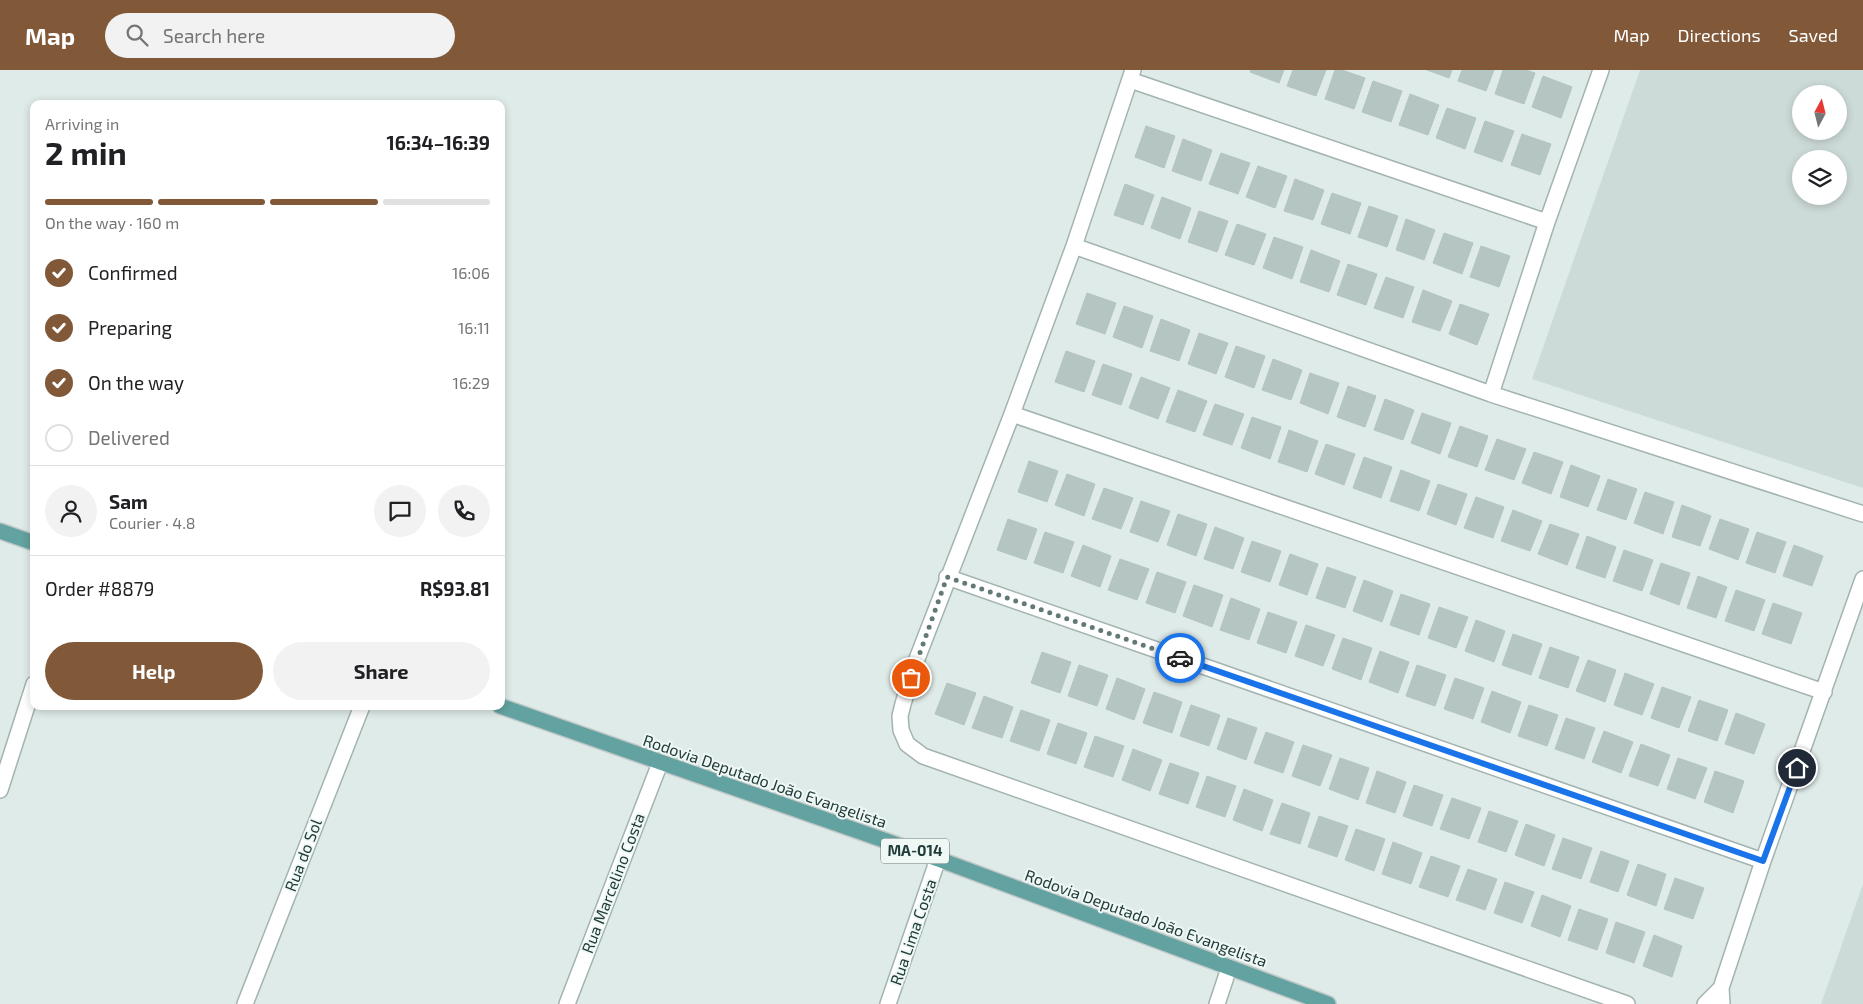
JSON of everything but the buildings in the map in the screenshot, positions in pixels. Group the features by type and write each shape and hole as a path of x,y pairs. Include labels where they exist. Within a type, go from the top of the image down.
{"main road":[{"path":"0,531 30,542"},
{"name":"Rodovia Deputado João Evangelista","path":"505,708 938,859 1328,1004"}],"street":[{"path":"1491,394 1547,222 1601,70"},
{"path":"1547,222 1132,75 1074,246 1012,414 947,577 915,664 900,716 901,730 907,744 923,756 1627,1004"},
{"path":"1074,246 1491,394 1863,514"},
{"path":"1012,414 1824,692"},
{"path":"947,577 1763,861"},
{"path":"1722,1004 1721,988 1763,861 1863,579"},
{"path":"0,790 30,696"},
{"name":"Rua do Sol","path":"245,1004 360,710"},
{"name":"Rua Marcelino Costa","path":"567,1004 660,763"},
{"name":"Rua Lima Costa","path":"888,1004 938,859"},
{"path":"1217,1004 1229,968"},
{"path":"1705,1004 1721,988"}],"shaded area":[{"path":"1640,70 1863,70 1863,488 1532,379"},
{"path":"1863,884 1863,1004 1821,1004"}],"way so far":[{"path":"911,678 947,577 1180,658"}],"route":[{"path":"1180,658 1763,861 1797,768"}]}
